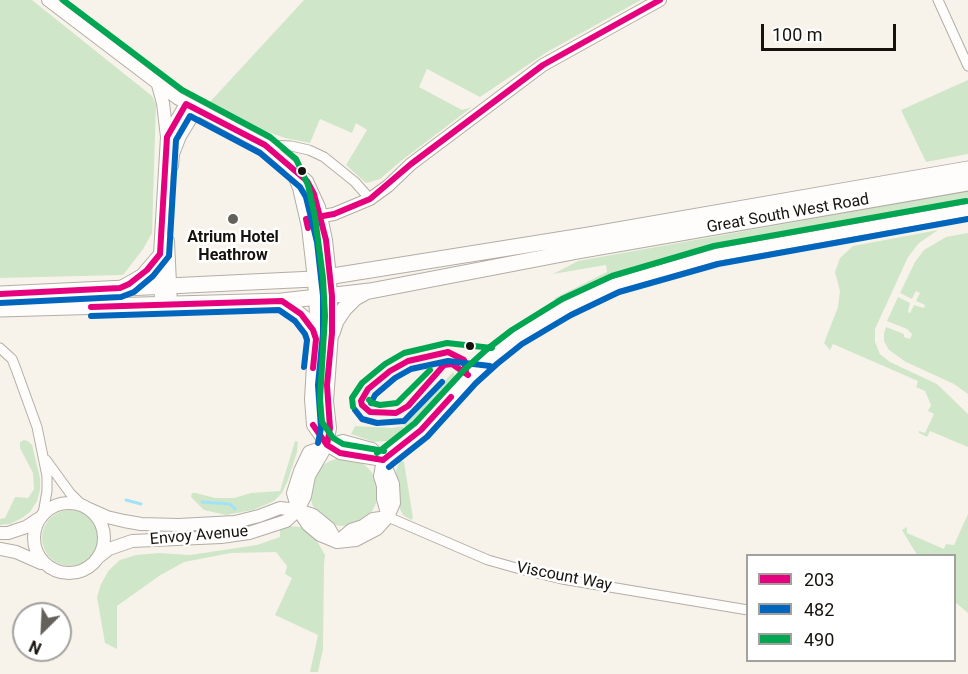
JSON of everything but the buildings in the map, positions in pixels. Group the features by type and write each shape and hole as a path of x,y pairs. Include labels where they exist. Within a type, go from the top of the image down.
{"highway":[{"name":"Great South West Road","path":"0,294 120,288 164,282 313,274 330,276 578,237 968,169"},
{"name":"Great South West Road","path":"0,309 332,301 370,291 578,251 968,183"},
{"path":"332,333 336,321 347,305 370,291"},
{"path":"282,301 305,318 316,339"}],"street":[{"path":"48,0 158,85 191,107 265,145 307,181 321,216 332,301 332,333 327,385 330,428 327,445"},
{"path":"306,219 334,214 370,199 411,164 543,65 660,0"},
{"path":"938,0 968,66"},
{"path":"158,85 163,103 167,137 160,254 166,305"},
{"path":"167,137 191,107"},
{"path":"164,282 173,154 191,107"},
{"path":"265,145 291,146 309,150 324,157 355,182 370,199"},
{"path":"289,164 299,188 306,219 316,302 313,425 327,445 340,453 383,460 421,430 491,357 517,337 567,307 616,284 716,255 968,210"},
{"path":"120,288 142,275 160,254"},
{"path":"0,348 12,359 25,389 45,458 47,491 35,527 34,544 36,553 48,566"},
{"path":"327,445 309,452 293,493 298,510 313,515 329,528 337,542 352,541 363,537 377,529 388,517 382,499 383,486 380,476 383,460"},
{"path":"0,549 30,556 56,571 72,573 88,567 100,556 104,542 103,528 96,515 70,493 45,458"},
{"path":"0,532 8,533 26,527 55,505 65,502 86,507"},
{"name":"Envoy Avenue","path":"86,507 107,517 124,521 179,525 235,522 280,508 298,510"},
{"name":"Envoy Avenue","path":"100,556 109,549 132,541 221,537 249,533 286,521 298,510"},
{"name":"Viscount Way","path":"388,517 489,560 520,569 562,579 746,610"}],"green space":[{"path":"0,0 32,0 152,96 156,104 152,233 123,275 0,278"},
{"path":"304,0 641,0 547,52 480,97 427,69 419,87 462,110 472,107 380,179 366,183 346,165 367,130 356,123 352,133 320,119 310,143 285,138 260,129 209,103"},
{"path":"968,80 968,154 926,162 901,110"},
{"path":"968,191 968,203 821,228 639,265 614,274 555,303 555,298 607,272 606,265 553,274 578,261"},
{"path":"938,230 919,243 908,257 875,329 875,342 880,354 890,362 937,384 968,414 968,447 930,431 927,437 919,433 919,431 925,433 934,414 928,411 931,405 925,391 916,387 918,381 833,344 830,350 824,343 838,307 840,291 835,272 840,258 853,246"},
{"path":"968,233 968,394 954,384 906,362 889,350 884,341 884,333 886,327 910,339 912,334 907,329 887,321 898,297 910,303 908,312 910,313 914,305 924,308 925,305 916,301 920,293 916,291 912,299 900,293 915,262 924,250 946,237"},
{"path":"280,308 280,311 154,314 153,311"},
{"path":"453,372 455,376 453,381 408,430 403,424"},
{"path":"355,426 392,428 403,426 405,433 399,440 374,442 351,434"},
{"path":"24,440 32,445 40,478 37,501 30,512 22,518 10,524 0,525 0,519 5,518 15,497 28,498 34,489 33,473 20,448 20,442"},
{"path":"295,441 298,442 297,452 288,480 282,493 274,501 253,510 226,515 204,510 191,497 192,493 215,498 234,498 251,493 280,491"},
{"path":"344,458 357,461 368,468 375,479 378,492 375,505 368,516 357,523 344,526 331,523 320,516 313,505 310,492 313,479 320,468 331,461"},
{"path":"400,460 404,462 413,518 411,520 403,515 400,509 396,471"},
{"path":"64,510 76,510 86,514 94,522 98,538 94,554 86,562 76,566 64,566 54,562 46,554 42,544 42,532 46,522 54,514"},
{"path":"968,514 968,613 956,603 956,554 916,554 902,530 907,527 907,533 944,549 946,544 954,545"},
{"path":"288,526 305,529 317,541 325,555 323,649 318,672 310,672 318,635 275,615 292,578 285,574 287,566 276,552 231,553 184,562 159,576 117,606 117,649 105,643 97,597 109,570 120,560 136,555 159,553 190,555 257,545 280,537 280,528"}],"waterway":[{"path":"126,500 141,504"},
{"path":"202,502 230,504 235,509"}],"transit line":[{"name":"490","path":"63,0 182,90 270,137 296,159 308,185 315,217 323,278 325,316 320,399 322,422 333,438 343,444 384,451"},
{"name":"203","path":"308,228 306,219 334,214 370,199 411,164 543,65 660,0"},
{"name":"203","path":"0,294 120,288 147,270 160,254 167,137 186,104 265,145 307,181 314,194 326,240 332,296 332,333 327,385 330,428 327,445"},
{"name":"482","path":"0,303 121,297 134,292 153,276 169,256 176,140 190,116 260,153 300,187 306,197 317,242 323,296 323,333 318,385 321,428 318,443"},
{"name":"490","path":"377,453 415,423 464,370 512,330 562,299 612,276 714,246 966,201"},
{"name":"482","path":"389,467 427,437 476,383 522,344 571,315 619,292 718,264 968,219"},
{"name":"203","path":"91,307 282,301 301,314 313,330 316,339 313,368"},
{"name":"482","path":"91,316 279,310 295,321 305,334 307,340 304,367"},
{"name":"490","path":"353,407 352,398 362,383 385,364 404,353 447,343 492,348"},
{"name":"203","path":"362,405 361,401 368,389 390,371 408,361 448,352 464,360 466,372"},
{"name":"482","path":"371,403 375,395 395,378 411,369 448,361 490,366"},
{"name":"203","path":"362,405 370,412 396,413 408,406 444,365 452,364 468,375"},
{"name":"490","path":"369,400 380,405 397,403 430,370"},
{"name":"482","path":"355,410 362,419 377,423 404,421 442,382"},
{"name":"203","path":"383,460 421,430 451,397"},
{"name":"203","path":"313,425 327,445 340,453 383,460"}],"place":[{"name":"Atrium Hotel Heathrow","path":"233,219"}]}
